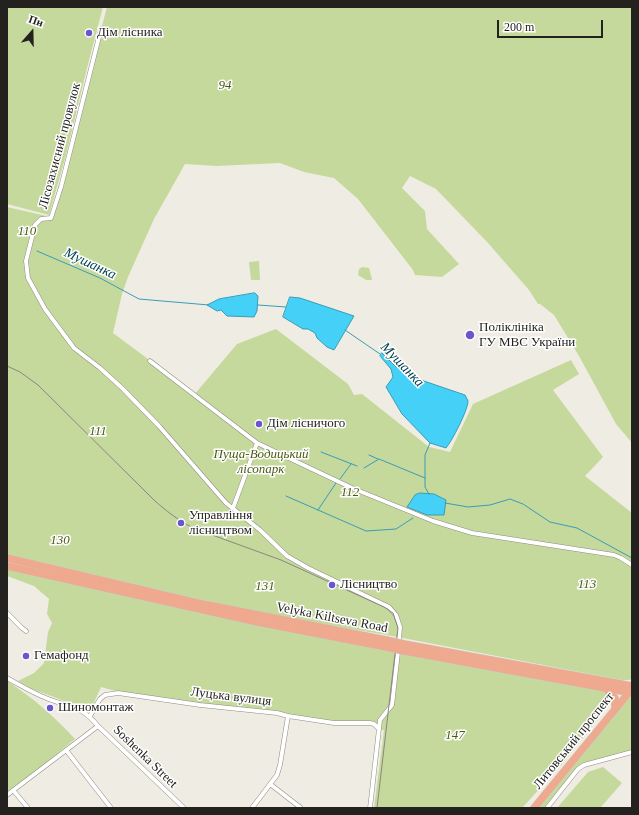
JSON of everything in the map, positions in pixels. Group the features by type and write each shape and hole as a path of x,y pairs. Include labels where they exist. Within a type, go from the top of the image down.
{"main road":[{"name":"Velyka Kiltseva Road","path":"7,558 198,603 386,644"},
{"name":"Velyka Kiltseva Road","path":"7,566 234,618 404,647 631,690"},
{"name":"Velyka Kiltseva Road","path":"404,647 605,688 631,690"},
{"path":"605,688 615,698 615,710"},
{"name":"Литовський проспект","path":"534,808 631,690"}],"street":[{"name":"Лісозахисний провулок","path":"101,29 61,187 51,218 41,219 35,225 26,261 28,278 45,309 74,348 100,368 122,388 159,426 226,503 260,530 292,560 389,607 396,615 400,627 392,705 380,720 370,808"},
{"path":"150,361 258,444 352,488 433,521 472,532 614,555 632,565"},
{"path":"233,508 258,444"},
{"path":"7,613 26,631"},
{"name":"Soshenka Street","path":"7,678 47,699 79,709 90,716 98,726 184,808"},
{"name":"Луцька вулиця","path":"90,716 100,698 105,695 118,692 199,704 277,713 334,723 364,722 374,724 379,729"},
{"path":"252,808 277,775 288,716"},
{"path":"7,795 98,726"},
{"path":"66,750 111,808"},
{"name":"Литовський проспект","path":"548,808 578,769 584,764 632,752"},
{"path":"270,784 301,808"},
{"path":"13,790 28,808"}],"green space":[{"path":"7,7 103,7 66,155 49,215 7,204"},
{"path":"107,7 632,7 632,443 616,424 579,356 554,315 538,304 529,290 488,243 436,189 410,176 402,188 425,211 427,229 459,264 442,277 415,275 413,270 358,199 334,178 304,172 280,163 217,166 185,164 154,219 128,277 122,294 113,333 148,359 152,359 159,365 160,369 194,395 237,344 276,329 348,384 354,395 362,394 429,447 450,452 473,404 571,360 579,374 553,390 603,457 585,476 632,513 632,679 621,680 387,635 286,618 7,555 7,207 51,217"},
{"path":"259,261 260,280 251,280 249,262"},
{"path":"362,267 369,268 372,280 366,280 358,275 359,269"},
{"name":"147","path":"7,566 137,596 605,688 613,699 563,763 522,808 374,808 384,730 379,729 376,725 317,720 159,700 101,687 91,709 89,710 32,689 18,681 34,673 44,663 48,632 52,623 47,614 49,599 34,586 7,576"},
{"path":"7,681 43,708 75,739 24,781 7,792"},
{"path":"632,697 632,751 584,763 578,768 545,808 537,808 629,698"},
{"path":"603,767 622,783 600,808 557,808 588,772"}],"water":[{"path":"255,293 258,296 257,311 254,317 227,316 221,310 217,311 207,305 219,299"},
{"path":"290,297 300,298 354,316 334,350 327,347 317,338 315,333 308,329 303,329 283,317"},
{"path":"382,353 396,367 421,380 465,395 468,401 463,418 446,448 430,443 402,414 386,387 393,377 391,369 380,356"},
{"path":"420,493 434,494 446,500 444,515 427,515 407,507 415,495"}],"waterway":[{"name":"Мушанка","path":"37,251 100,278 139,299 209,305"},
{"name":"Мушанка","path":"258,305 286,307"},
{"name":"Мушанка","path":"345,330 380,354"},
{"name":"Мушанка","path":"429,494 425,487 425,455 430,443"},
{"path":"321,452 357,466"},
{"path":"369,455 378,459"},
{"path":"364,468 379,459 425,478"},
{"path":"340,479 351,464"},
{"path":"318,510 336,483"},
{"path":"286,496 366,531 396,529 413,518"},
{"name":"Мушанка","path":"445,503 468,507 490,505 510,499 523,504 550,522 577,528 632,558"}],"tram line":[{"path":"7,366 20,372 38,385 154,500 182,522 193,528 281,560 384,607 393,613 398,628 377,808"}],"place":[{"name":"Дім лісника","path":"89,33"},
{"name":"Поліклініка ГУ МВС України","path":"470,335"},
{"name":"Дім лісничого","path":"259,424"},
{"name":"Управління лісництвом","path":"181,523"},
{"name":"Лісництво","path":"332,585"},
{"name":"Гемафонд","path":"26,656"},
{"name":"Шиномонтаж","path":"50,708"}],"park label":[{"name":"94","path":"225,86"},
{"name":"110","path":"27,232"},
{"name":"111","path":"98,432"},
{"name":"Пуща-Водицький лісопарк","path":"261,462"},
{"name":"112","path":"350,493"},
{"name":"130","path":"60,541"},
{"name":"113","path":"587,585"},
{"name":"131","path":"265,587"}]}
